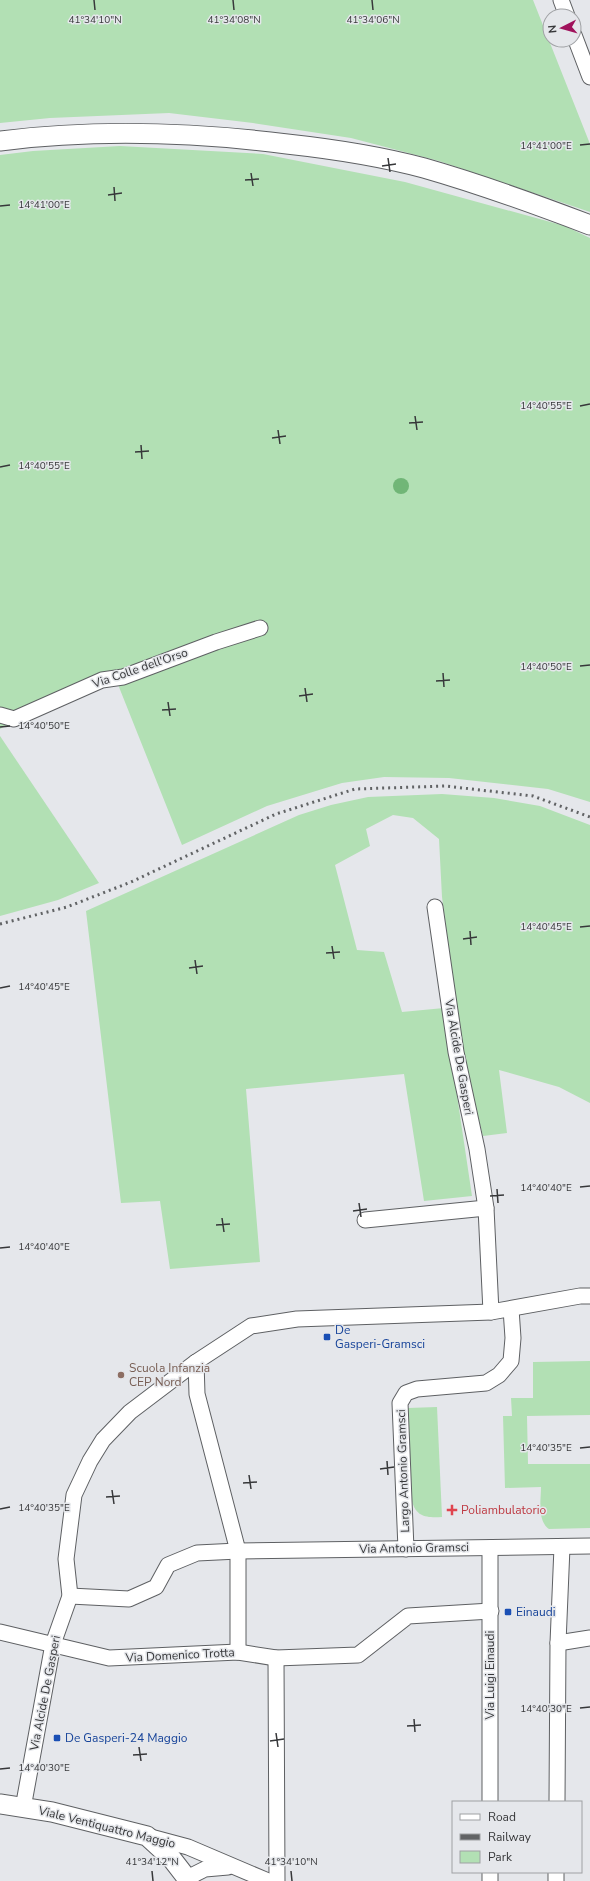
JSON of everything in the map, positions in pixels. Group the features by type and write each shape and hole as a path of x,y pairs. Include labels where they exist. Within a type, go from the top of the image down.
{"main road":[{"path":"0,141 38,136 106,133 180,134 248,139 348,151 423,168 502,193 590,225"},
{"name":"Viale Ventiquattro Maggio","path":"0,1804 52,1812 147,1836"},
{"path":"147,1836 172,1859 188,1879"}],"street":[{"path":"579,48 590,77"},
{"name":"Via Colle dell'Orso","path":"0,715 14,719 40,709 102,680 123,677 216,642 260,628"},
{"name":"Via Alcide De Gasperi","path":"435,907 456,1052 477,1149 486,1208 491,1312"},
{"path":"365,1220 486,1208"},
{"name":"Via Alcide De Gasperi","path":"23,1808 53,1644 70,1596 66,1559 74,1495 90,1461 103,1440 130,1412 196,1362 251,1326 298,1320 491,1312 580,1296 590,1296"},
{"name":"Largo Antonio Gramsci","path":"406,1548 400,1403 406,1393 417,1389 486,1383 499,1375 511,1361 513,1338 511,1309"},
{"path":"196,1362 197,1394 238,1551 238,1652"},
{"name":"Via Antonio Gramsci","path":"70,1596 129,1599 156,1587 168,1565 197,1553 406,1548 590,1546"},
{"path":"557,1801 558,1643 562,1547"},
{"name":"Via Luigi Einaudi","path":"490,1548 490,1801"},
{"name":"Via Domenico Trotta","path":"0,1632 109,1658 238,1652 276,1658 358,1655 408,1616 490,1611"},
{"path":"558,1643 590,1638"},
{"path":"276,1658 277,1881"},
{"name":"Viale Ventiquattro Maggio","path":"147,1836 188,1847 268,1881"},
{"name":"Viale Ventiquattro Maggio","path":"188,1879 205,1869 233,1867"}],"green space":[{"path":"0,0 533,0 542,23 542,48 552,48 590,144 590,212 439,161 351,138 253,123 169,113 50,118 0,123"},
{"path":"120,146 263,154 405,182 565,226 590,238 590,802 548,789 449,778 384,777 342,783 267,806 182,845 113,672 79,683 0,729 0,155 33,151"},
{"path":"401,478 407,480 409,486 407,492 401,494 395,492 393,486 395,480"},
{"path":"0,736 99,883 58,900 0,916"},
{"path":"442,794 494,798 540,806 590,825 590,1103 559,1087 499,1070 507,1133 483,1136 464,1062 442,897 439,839 413,818 393,815 366,829 370,846 335,865 357,950 384,952 402,1012 444,1008 472,1196 424,1201 404,1074 246,1089 260,1262 170,1269 160,1201 121,1203 86,911 299,815 331,805 368,797"},
{"path":"590,1361 590,1415 527,1416 528,1464 590,1464 590,1528 549,1529 545,1525 541,1516 541,1487 505,1488 503,1416 512,1416 511,1398 533,1398 533,1362"},
{"path":"437,1407 442,1517 427,1517 416,1510 412,1501 408,1408"}],"railway":[{"path":"0,924 67,907 131,882 276,814 355,789 445,786 533,796 590,817"}],"place":[{"name":"De Gasperi-Gramsci","path":"327,1337"},
{"name":"Scuola Infanzia CEP Nord","path":"121,1375"},
{"name":"Poliambulatorio","path":"452,1510"},
{"name":"Einaudi","path":"508,1612"},
{"name":"De Gasperi-24 Maggio","path":"57,1738"}]}
